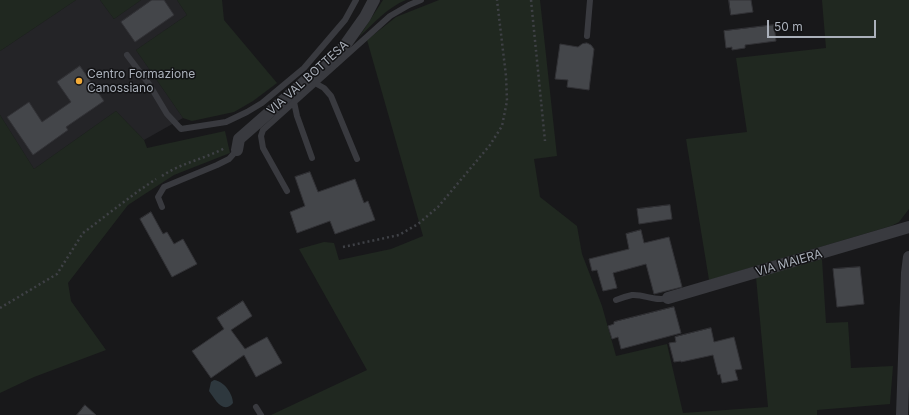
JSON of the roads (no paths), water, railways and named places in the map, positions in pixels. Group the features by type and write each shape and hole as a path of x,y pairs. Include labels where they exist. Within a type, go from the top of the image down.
{"street":[{"name":"VIA VAL BOTTESA","path":"238,145 343,48 366,17 374,0"},
{"name":"VIA MAIERA","path":"668,298 909,227"},
{"path":"902,415 907,274 909,257"}],"lane":[{"path":"127,55 149,84 167,114 181,129 226,122 262,103 304,68 345,20 356,0"},
{"path":"287,191 263,148 261,136 263,130 390,16 421,0"},
{"path":"586,36 590,0"},
{"path":"315,83 324,88 331,96 356,159"},
{"path":"294,102 296,116 312,158"},
{"path":"162,207 158,197 164,187 229,159 238,145"},
{"path":"616,300 632,295 660,300 668,298"},
{"path":"256,407 261,415"}],"place":[{"name":"Centro Formazione Canossiano","path":"79,81"}]}
